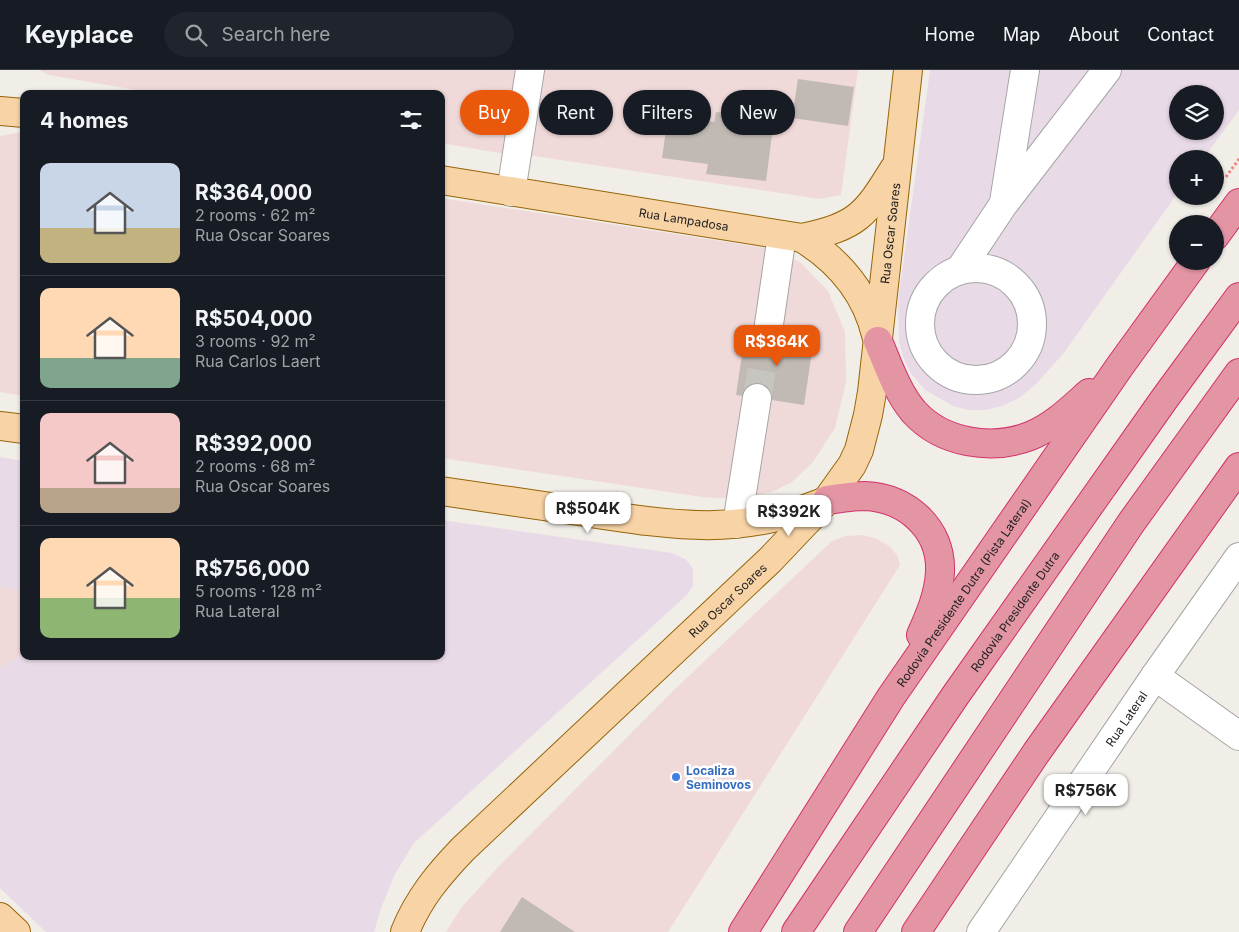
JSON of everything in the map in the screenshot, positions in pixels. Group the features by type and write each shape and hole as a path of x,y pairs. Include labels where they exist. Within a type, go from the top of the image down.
{"highway":[{"path":"1224,224 1239,203"},
{"name":"Rodovia Presidente Dutra (Pista Lateral)","path":"743,932 891,697 1120,366 1189,270"},
{"name":"Rodovia Presidente Dutra","path":"796,932 955,696 1164,398 1239,297"},
{"path":"878,341 895,382 914,412 935,430 958,440 997,442 1012,441 1031,436 1061,418 1120,366"},
{"path":"858,932 1131,523 1239,373"},
{"path":"916,932 1036,753 1239,467"},
{"path":"827,500 866,496 891,501 903,506 925,524 937,546 940,559 940,574 932,608 915,650 891,697"}],"main road":[{"name":"Rua Oscar Soares","path":"405,932 417,905 463,849 770,560 827,500 848,471 859,450 870,408 905,73"},
{"name":"Rua Lampadosa","path":"445,181 792,237 843,227 862,215 897,164"},
{"path":"792,237 827,256 845,273 855,286 868,310 878,341"},
{"path":"0,426 20,428"},
{"path":"445,492 652,522 689,525 737,524 784,517 827,500"},
{"path":"0,917 16,932"}],"street":[{"path":"511,192 530,70"},
{"path":"1004,206 1025,70"},
{"path":"961,268 986,267 1010,277 1026,297 1031,313 1033,321 1028,347 1013,367 991,379 965,380 942,370 925,351 918,326 923,301 939,280 961,268 1004,206 1107,70"},
{"path":"768,331 792,237"},
{"path":"737,524 757,398"},
{"name":"Rua Lateral","path":"981,932 1239,557"},
{"path":"1156,676 1239,736"}],"shaded area":[{"path":"39,70 858,70 841,195 820,199 445,144 445,90 136,90 49,75"},
{"path":"930,70 1239,70 1239,110 1224,130 1224,85 1169,85 1169,140 1217,140 1210,150 1169,150 1169,205 1063,354 1035,385 1019,398 1002,406 986,410 968,410 953,406 925,390 910,372 903,357 899,341 898,301"},
{"path":"20,132 20,395 0,392 0,136"},
{"path":"445,199 765,248 800,262 828,291 845,332 846,382 835,428 813,462 792,482 772,492 734,499 702,497 445,459"},
{"path":"0,457 20,460 20,590 0,587"},
{"path":"445,521 672,553 685,559 693,569 693,586 687,595 414,843 395,874 381,908 374,932 46,932 0,888 0,667 20,656 20,660 445,660"},
{"name":"Localiza Seminovos","path":"862,535 875,538 889,546 897,555 900,565 668,932 446,932 461,908 499,866 675,689 832,541 846,536"},
{"path":"0,587 20,590 20,656 0,667"}],"building":[{"path":"798,79 854,87 848,126 795,118 795,98"},
{"path":"716,112 721,113 721,135 772,135 766,181 706,174 708,164 662,158 665,135 711,135 711,122 714,122"},
{"path":"746,328 753,328 754,337 758,343 765,346 774,345 781,340 783,333 814,338 804,405 772,400 772,393 767,386 759,383 751,384 745,388 742,396 736,395"},
{"path":"522,897 575,932 500,932"}],"tunnel":[{"path":"757,398 768,331"}],"place":[{"name":"Localiza Seminovos","path":"676,777"}]}
